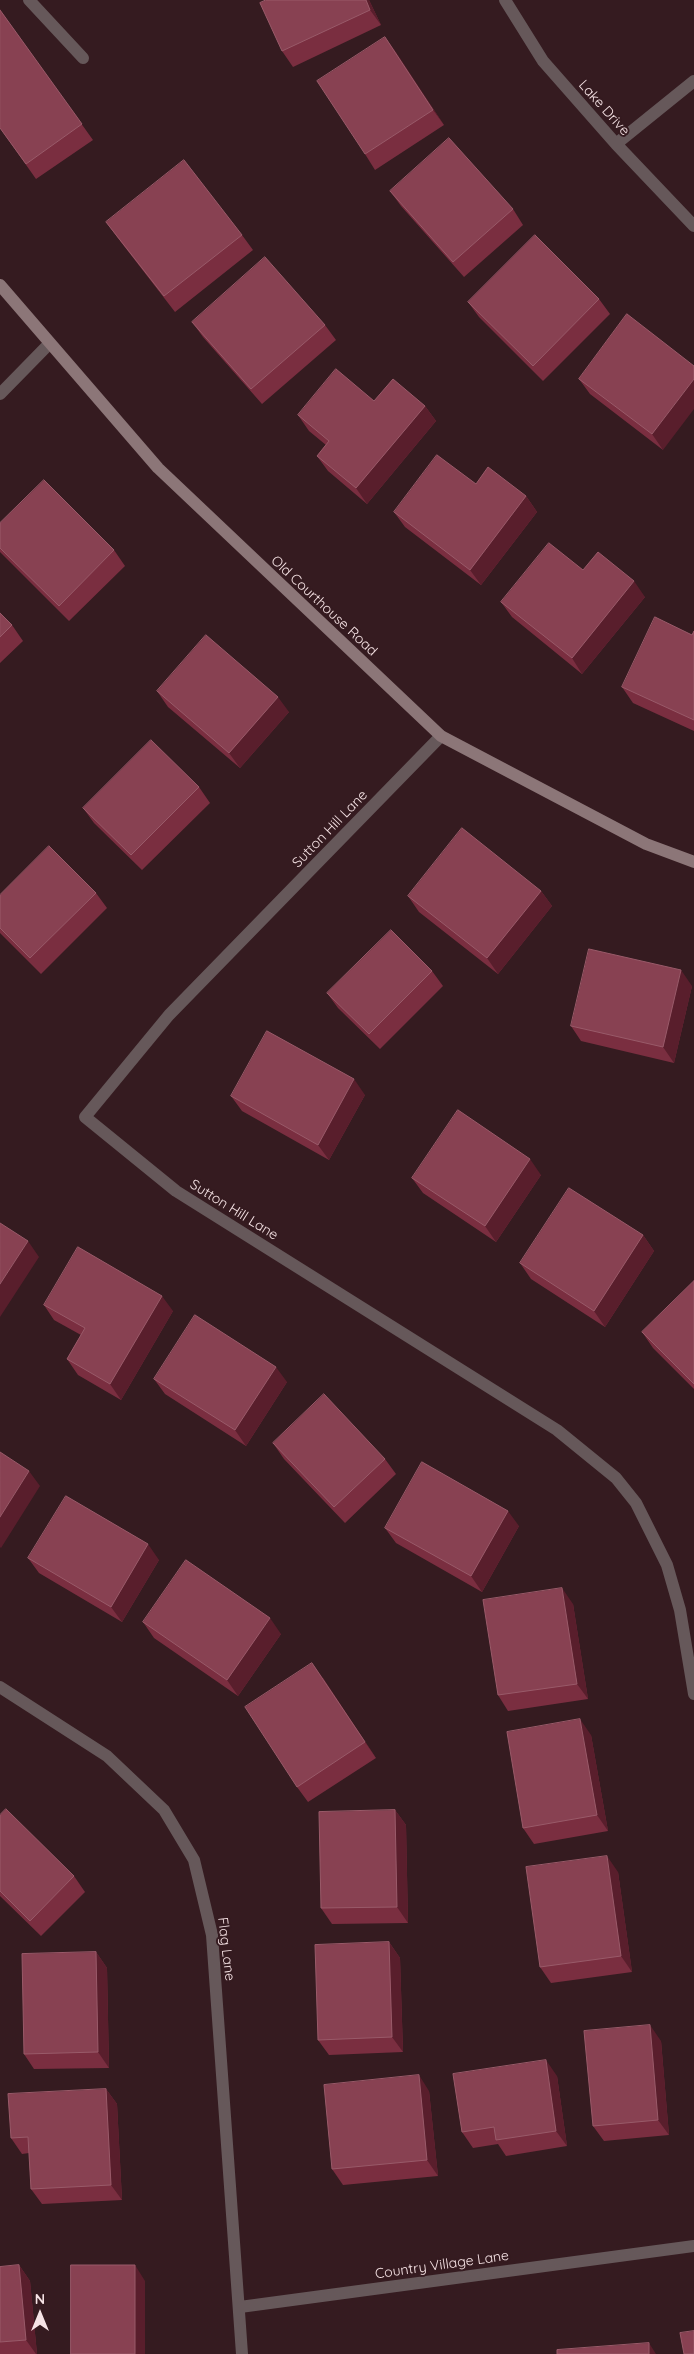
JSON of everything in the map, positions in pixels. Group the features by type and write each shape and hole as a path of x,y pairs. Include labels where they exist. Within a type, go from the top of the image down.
{"street":[{"path":"29,0 83,58"},
{"name":"Lake Drive","path":"505,0 543,61 616,144 694,226"},
{"path":"616,144 694,81"},
{"name":"Old Courthouse Road","path":"0,285 158,468 441,736 646,844 694,862"},
{"path":"0,394 49,344"},
{"name":"Sutton Hill Lane","path":"441,736 169,1015 85,1117 176,1191 557,1430 616,1478 636,1502 667,1565 680,1610 694,1694"},
{"name":"Flag Lane","path":"0,1687 107,1756 164,1810 194,1860 212,1935 240,2307"},
{"name":"Country Village Lane","path":"240,2307 694,2246"},
{"path":"240,2307 242,2354"}],"building":[{"path":"266,0 366,0 370,10 282,51 260,3"},
{"path":"0,10 82,124 26,164 0,128"},
{"path":"385,37 433,110 365,154 317,81"},
{"path":"449,138 513,209 453,262 390,191"},
{"path":"184,160 242,235 164,296 106,222"},
{"path":"535,235 599,299 533,366 468,302"},
{"path":"265,257 325,325 251,389 192,322"},
{"path":"627,314 694,366 694,379 652,434 579,379"},
{"path":"336,369 374,401 393,379 425,406 356,488 317,456 329,441 298,415"},
{"path":"437,455 476,484 488,467 526,496 470,570 394,512"},
{"path":"44,480 114,550 59,606 0,548 0,523"},
{"path":"549,543 583,570 598,552 634,581 572,658 501,602"},
{"path":"0,613 12,625 0,637"},
{"path":"655,617 692,635 694,631 694,720 622,687"},
{"path":"206,635 278,697 229,753 157,691"},
{"path":"151,740 199,787 131,855 83,808"},
{"path":"462,828 541,891 487,958 408,896"},
{"path":"49,846 96,893 30,958 0,928 0,895"},
{"path":"391,930 432,971 369,1034 327,993"},
{"path":"589,949 681,970 663,1047 571,1026"},
{"path":"267,1031 354,1079 318,1145 231,1096"},
{"path":"458,1110 530,1159 485,1226 412,1178"},
{"path":"569,1188 643,1235 594,1311 520,1263"},
{"path":"0,1223 28,1241 0,1284"},
{"path":"78,1247 162,1296 110,1384 67,1359 85,1328 44,1305"},
{"path":"694,1281 694,1384 642,1332"},
{"path":"195,1315 276,1367 235,1430 154,1379"},
{"path":"324,1394 385,1459 334,1507 273,1443"},
{"path":"0,1452 29,1471 0,1517"},
{"path":"422,1462 508,1511 471,1576 385,1528"},
{"path":"66,1496 148,1544 111,1607 28,1558"},
{"path":"186,1560 270,1618 227,1680 143,1622"},
{"path":"562,1588 577,1684 498,1695 483,1600"},
{"path":"312,1663 365,1742 297,1787 245,1707"},
{"path":"580,1719 597,1815 523,1828 507,1732"},
{"path":"6,1809 74,1876 30,1921 0,1891 0,1815"},
{"path":"395,1810 397,1907 321,1908 319,1812"},
{"path":"607,1856 621,1956 540,1967 526,1867"},
{"path":"389,1942 392,2037 318,2040 315,1945"},
{"path":"96,1952 98,2052 24,2054 22,1954"},
{"path":"650,2025 658,2120 593,2126 584,2031"},
{"path":"546,2060 556,2131 496,2140 494,2127 462,2132 453,2074"},
{"path":"419,2075 427,2160 332,2169 324,2085"},
{"path":"106,2089 111,2185 31,2189 28,2137 11,2138 8,2094"},
{"path":"19,2265 26,2340 0,2342 0,2267"},
{"path":"71,2265 135,2265 135,2354 71,2354"},
{"path":"694,2331 694,2354 684,2354 680,2333"},
{"path":"649,2343 649,2354 557,2354 557,2350"}]}
